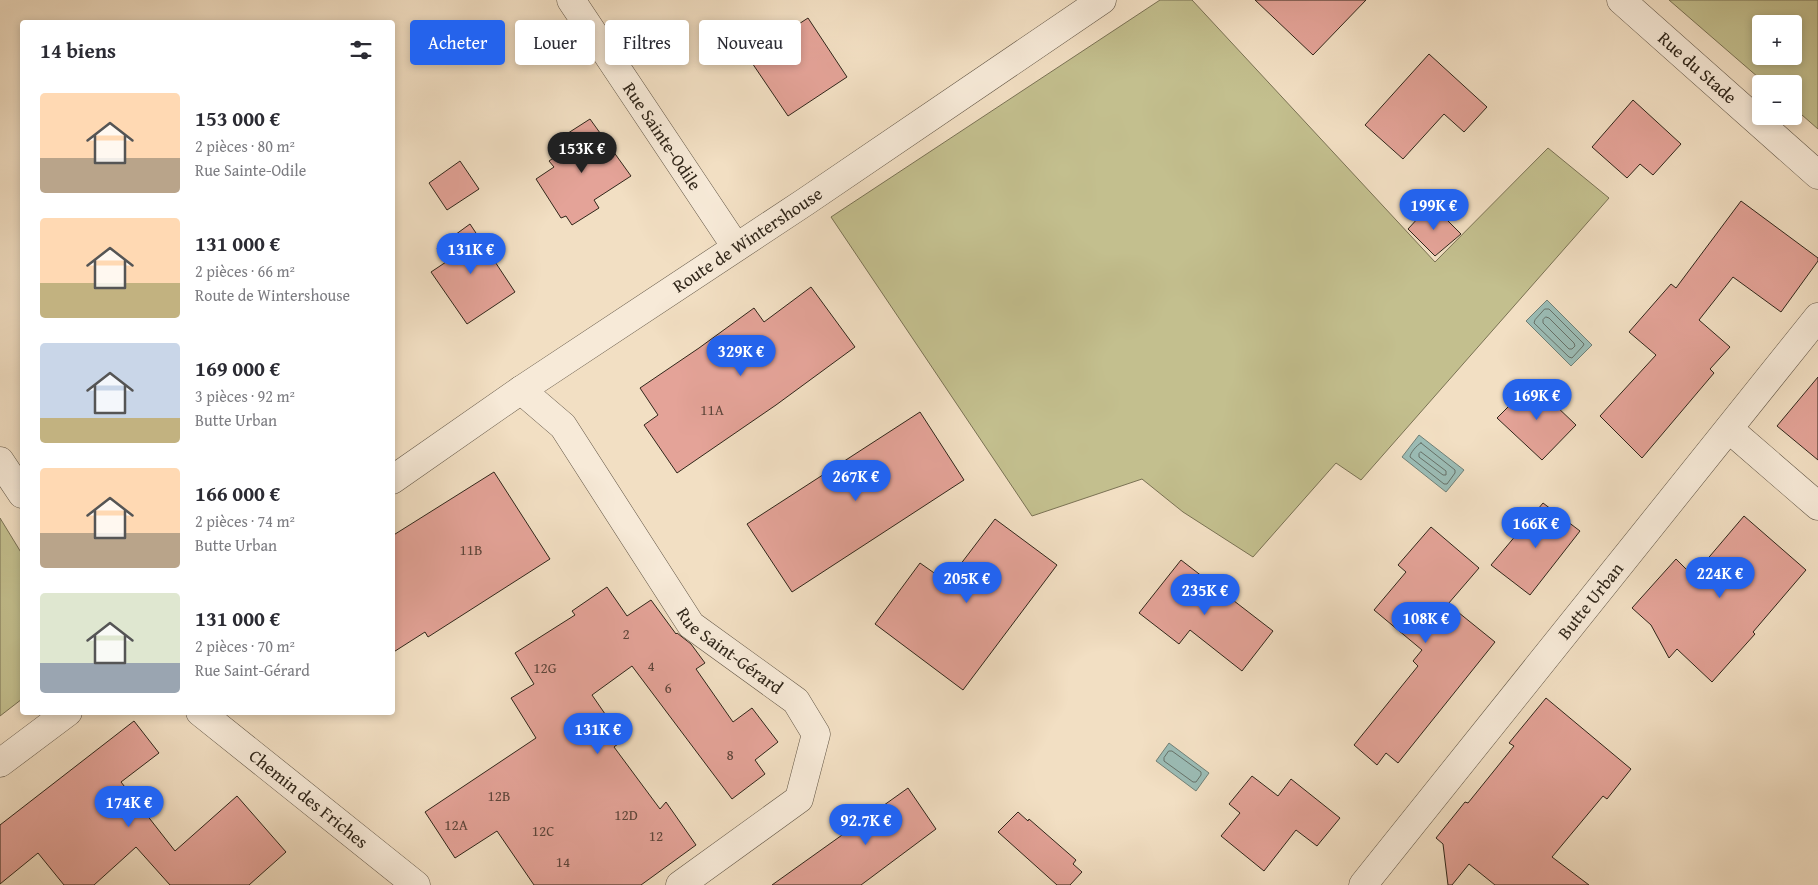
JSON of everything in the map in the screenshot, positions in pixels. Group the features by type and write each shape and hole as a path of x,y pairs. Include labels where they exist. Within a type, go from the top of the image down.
{"street":[{"name":"Rue Sainte-Odile","path":"571,0 736,247"},
{"name":"Route de Wintershouse","path":"395,478 522,390 1102,0"},
{"name":"Rue du Stade","path":"1622,0 1818,175"},
{"name":"Butte Urban","path":"1363,885 1818,317"},
{"name":"Rue Saint-Gérard","path":"522,390 563,426 691,625 796,701 816,734 799,799 680,885"},
{"path":"1729,429 1818,506"},
{"path":"0,460 20,491"},
{"path":"0,763 64,715"},
{"name":"Chemin des Friches","path":"204,715 416,885"}],"shaded area":[{"path":"1160,0 1192,0 1435,262 1548,148 1609,198 1361,480 1336,463 1253,557 1183,512 1142,479 1032,516 831,217"},
{"path":"1669,0 1818,0 1818,129 1802,115 1802,75 1756,75"},
{"path":"0,518 20,551 20,701 0,716"}],"water":[{"path":"1547,300 1592,345 1571,366 1526,321"},
{"path":"1419,435 1464,470 1446,492 1402,457"},
{"path":"1169,743 1209,773 1196,791 1156,761"}],"building":[{"path":"1255,0 1366,0 1313,55"},
{"path":"808,18 847,77 788,116 753,65 801,65 801,23"},
{"path":"1429,54 1487,107 1464,132 1444,114 1403,159 1365,125"},
{"path":"1633,100 1681,144 1653,175 1640,164 1627,178 1592,147"},
{"path":"590,119 631,176 594,200 599,208 572,225 566,216 561,218 536,179 554,167 549,161 571,146 565,135"},
{"path":"460,161 479,189 447,210 429,183"},
{"path":"1741,201 1818,258 1818,261 1781,312 1733,277 1699,320 1730,347 1710,369 1714,373 1642,458 1600,416 1656,355 1629,332 1671,284 1676,288"},
{"path":"1431,204 1461,234 1435,256 1408,229"},
{"path":"470,224 515,292 467,324 431,272 446,262 437,248"},
{"path":"811,287 855,347 776,405 677,473 644,425 658,415 640,388 754,308 764,322"},
{"path":"1818,377 1818,460 1777,426"},
{"path":"1532,383 1576,425 1542,460 1497,418"},
{"path":"920,412 964,480 792,592 747,524"},
{"path":"494,472 550,559 428,637 425,632 395,651 395,534"},
{"path":"1543,503 1580,531 1530,595 1491,565"},
{"path":"1744,516 1806,570 1753,632 1755,634 1712,682 1677,649 1669,658 1651,625 1632,608 1676,559 1693,576"},
{"path":"995,519 1057,565 963,690 875,624 920,563 947,582"},
{"path":"1431,527 1479,568 1448,604 1495,642 1398,763 1386,753 1377,765 1354,745 1418,666 1413,661 1422,650 1374,610 1406,572 1398,565"},
{"path":"1181,560 1273,631 1242,671 1190,630 1179,644 1139,613"},
{"path":"607,587 627,616 651,600 676,634 691,644 705,663 696,669 733,722 752,708 778,742 755,760 765,774 732,799 632,666 592,695 623,740 614,747 660,809 666,802 696,845 641,885 534,885 497,831 455,858 425,812 536,738 511,698 534,684 515,653 575,615 572,611"},
{"path":"1546,698 1631,769 1607,799 1603,796 1552,857 1589,885 1495,885 1469,864 1452,885 1448,885 1443,844 1436,838 1465,802 1468,803 1514,746 1509,743"},
{"path":"134,721 159,753 121,782 175,851 237,796 286,852 249,885 170,885 136,847 94,885 64,885 38,853 0,884 0,825"},
{"path":"1252,776 1278,796 1291,779 1340,818 1317,846 1296,830 1264,871 1221,836 1240,813 1229,804"},
{"path":"908,788 936,829 861,885 772,885"},
{"path":"1018,812 1028,821 1029,819 1076,860 1073,864 1082,872 1070,885 1057,885 998,832"}]}
